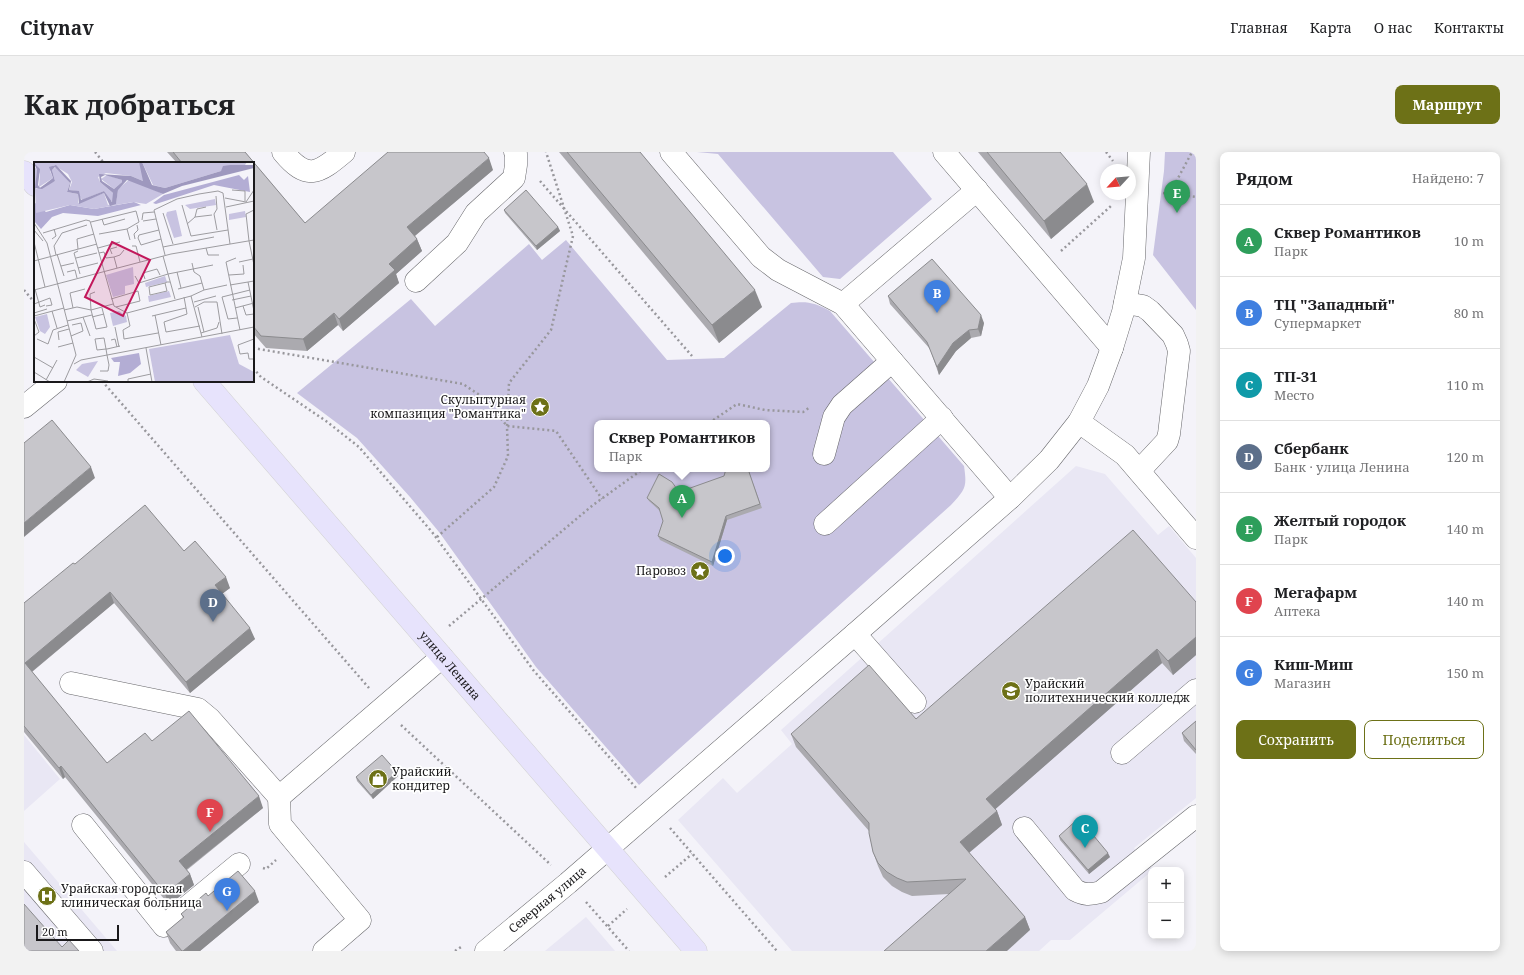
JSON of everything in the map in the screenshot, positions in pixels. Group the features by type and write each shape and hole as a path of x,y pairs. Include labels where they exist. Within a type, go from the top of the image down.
{"main road":[{"path":"24,172 34,184"},
{"name":"улица Ленина","path":"205,382 696,951"}],"street":[{"path":"283,152 292,163 302,170 315,171 326,167 344,152"},
{"path":"671,152 761,257 778,270 843,304 1010,498"},
{"path":"944,152 1112,348"},
{"name":"Северная улица","path":"486,951 568,883 855,634 1010,498 1049,460 1079,422 1098,386 1112,348 1125,303 1134,258 1139,152"},
{"path":"416,281 457,242 476,213 514,178 516,153"},
{"path":"843,304 977,190"},
{"path":"1125,303 1143,306 1150,311 1173,334 1179,351 1167,441 1139,471"},
{"path":"824,454 834,417 842,405 892,361"},
{"path":"24,407 55,382"},
{"path":"824,524 942,418"},
{"path":"1079,422 1125,455 1196,538"},
{"path":"855,634 915,702"},
{"path":"278,797 384,706 436,650"},
{"path":"71,683 198,709 210,719 278,797 280,824 360,920 324,951"},
{"path":"1122,753 1196,690"},
{"path":"1024,828 1075,890 1083,894 1092,894 1101,892 1196,816"},
{"path":"83,825 164,926 239,864"},
{"path":"24,872 92,951"}],"path":[{"path":"95,152 103,162"},
{"path":"436,537 494,487 508,456 507,426 510,383 551,330 573,236 546,152"},
{"path":"1106,152 1115,163"},
{"path":"1192,152 1169,195 1196,197"},
{"path":"516,153 692,356"},
{"path":"1043,267 1115,203"},
{"path":"24,290 34,302"},
{"path":"254,348 463,384 484,398 507,426 556,431 602,499"},
{"path":"254,369 261,377 326,421 359,447 436,537 534,671 777,951"},
{"path":"103,382 384,706 400,723 555,868 629,951"},
{"path":"714,420 737,404 765,410 803,412 814,403"},
{"path":"436,650 481,598 602,499 639,472"},
{"path":"239,864 266,869 296,844"}],"shaded area":[{"path":"697,152 893,152 932,199 840,279 823,277 718,154"},
{"path":"1165,152 1196,152 1196,310 1153,255 1164,171"},
{"path":"566,240 667,360 724,358 791,303 802,302 816,304 825,308 830,311 964,466 964,487 960,495 951,505 639,785 536,667 439,532 410,497 357,438 297,393 411,299 435,326 529,244 542,260"},
{"name":"Урайский политехнический колледж","path":"1076,466 1105,474 1158,535 1169,526 1196,558 1196,798 1134,848 1150,867 1148,867 1148,874 1070,940 1051,940 1039,951 792,951 678,820 723,778 737,793 792,744 781,730"},
{"path":"24,735 60,779 24,811"},
{"name":"Урайская городская клиническая больница","path":"24,842 117,951 24,951"},
{"path":"586,917 615,951 545,951"}],"building":[{"path":"173,152 245,152 253,162 181,162"},
{"path":"388,152 484,152 489,158 407,227 417,239 389,264 395,270 339,319 334,313 303,339 261,336 254,327 254,163 305,223"},
{"path":"567,152 640,152 755,290 712,325"},
{"path":"987,152 1060,152 1087,184 1044,221"},
{"path":"526,190 558,227 536,246 504,210"},
{"path":"932,259 981,315 978,329 969,330 953,343 937,367 927,342 888,296"},
{"path":"52,420 91,467 24,523 24,443"},
{"path":"725,472 749,472 760,504 726,516 712,562 658,536 663,521 659,508 647,498 659,474 672,482 679,492 724,476"},
{"path":"145,505 184,551 195,541 226,577 215,585 250,628 186,682 110,592 25,663 107,763 145,733 152,741 189,711 259,796 179,861 190,874 165,894 61,766 59,768 24,726 24,603 73,563 75,564"},
{"path":"1133,530 1196,602 1196,637 1168,661 1157,649 986,799 997,811 960,842 1025,917 986,951 884,951 966,879 907,882 887,872 878,863 873,852 869,833 869,823 791,734 869,665 916,719"},
{"path":"1196,721 1196,750 1182,733"},
{"name":"Урайский кондитер","path":"382,755 397,772 371,795 356,777"},
{"path":"1079,818 1108,853 1088,870 1059,836"},
{"path":"238,871 255,891 182,951 166,932 184,917 181,914 206,893 208,896"},
{"path":"24,904 62,947 69,940 79,951 24,951"}],"place":[{"name":"Желтый городок","path":"1177,213"},
{"name":"ТЦ \"Западный\"","path":"937,313"},
{"name":"Скульптурная компазиция \"Романтика\"","path":"540,407"},
{"name":"Сквер Романтиков","path":"682,518"},
{"name":"Паровоз","path":"700,571"},
{"name":"Сбербанк","path":"213,622"},
{"name":"Урайский политехнический колледж","path":"1011,691"},
{"name":"Урайский кондитер","path":"378,779"},
{"name":"Мегафарм","path":"210,832"},
{"name":"ТП-31","path":"1085,848"},
{"name":"Урайская городская клиническая больница","path":"47,896"},
{"name":"Киш-Миш","path":"227,911"}]}
